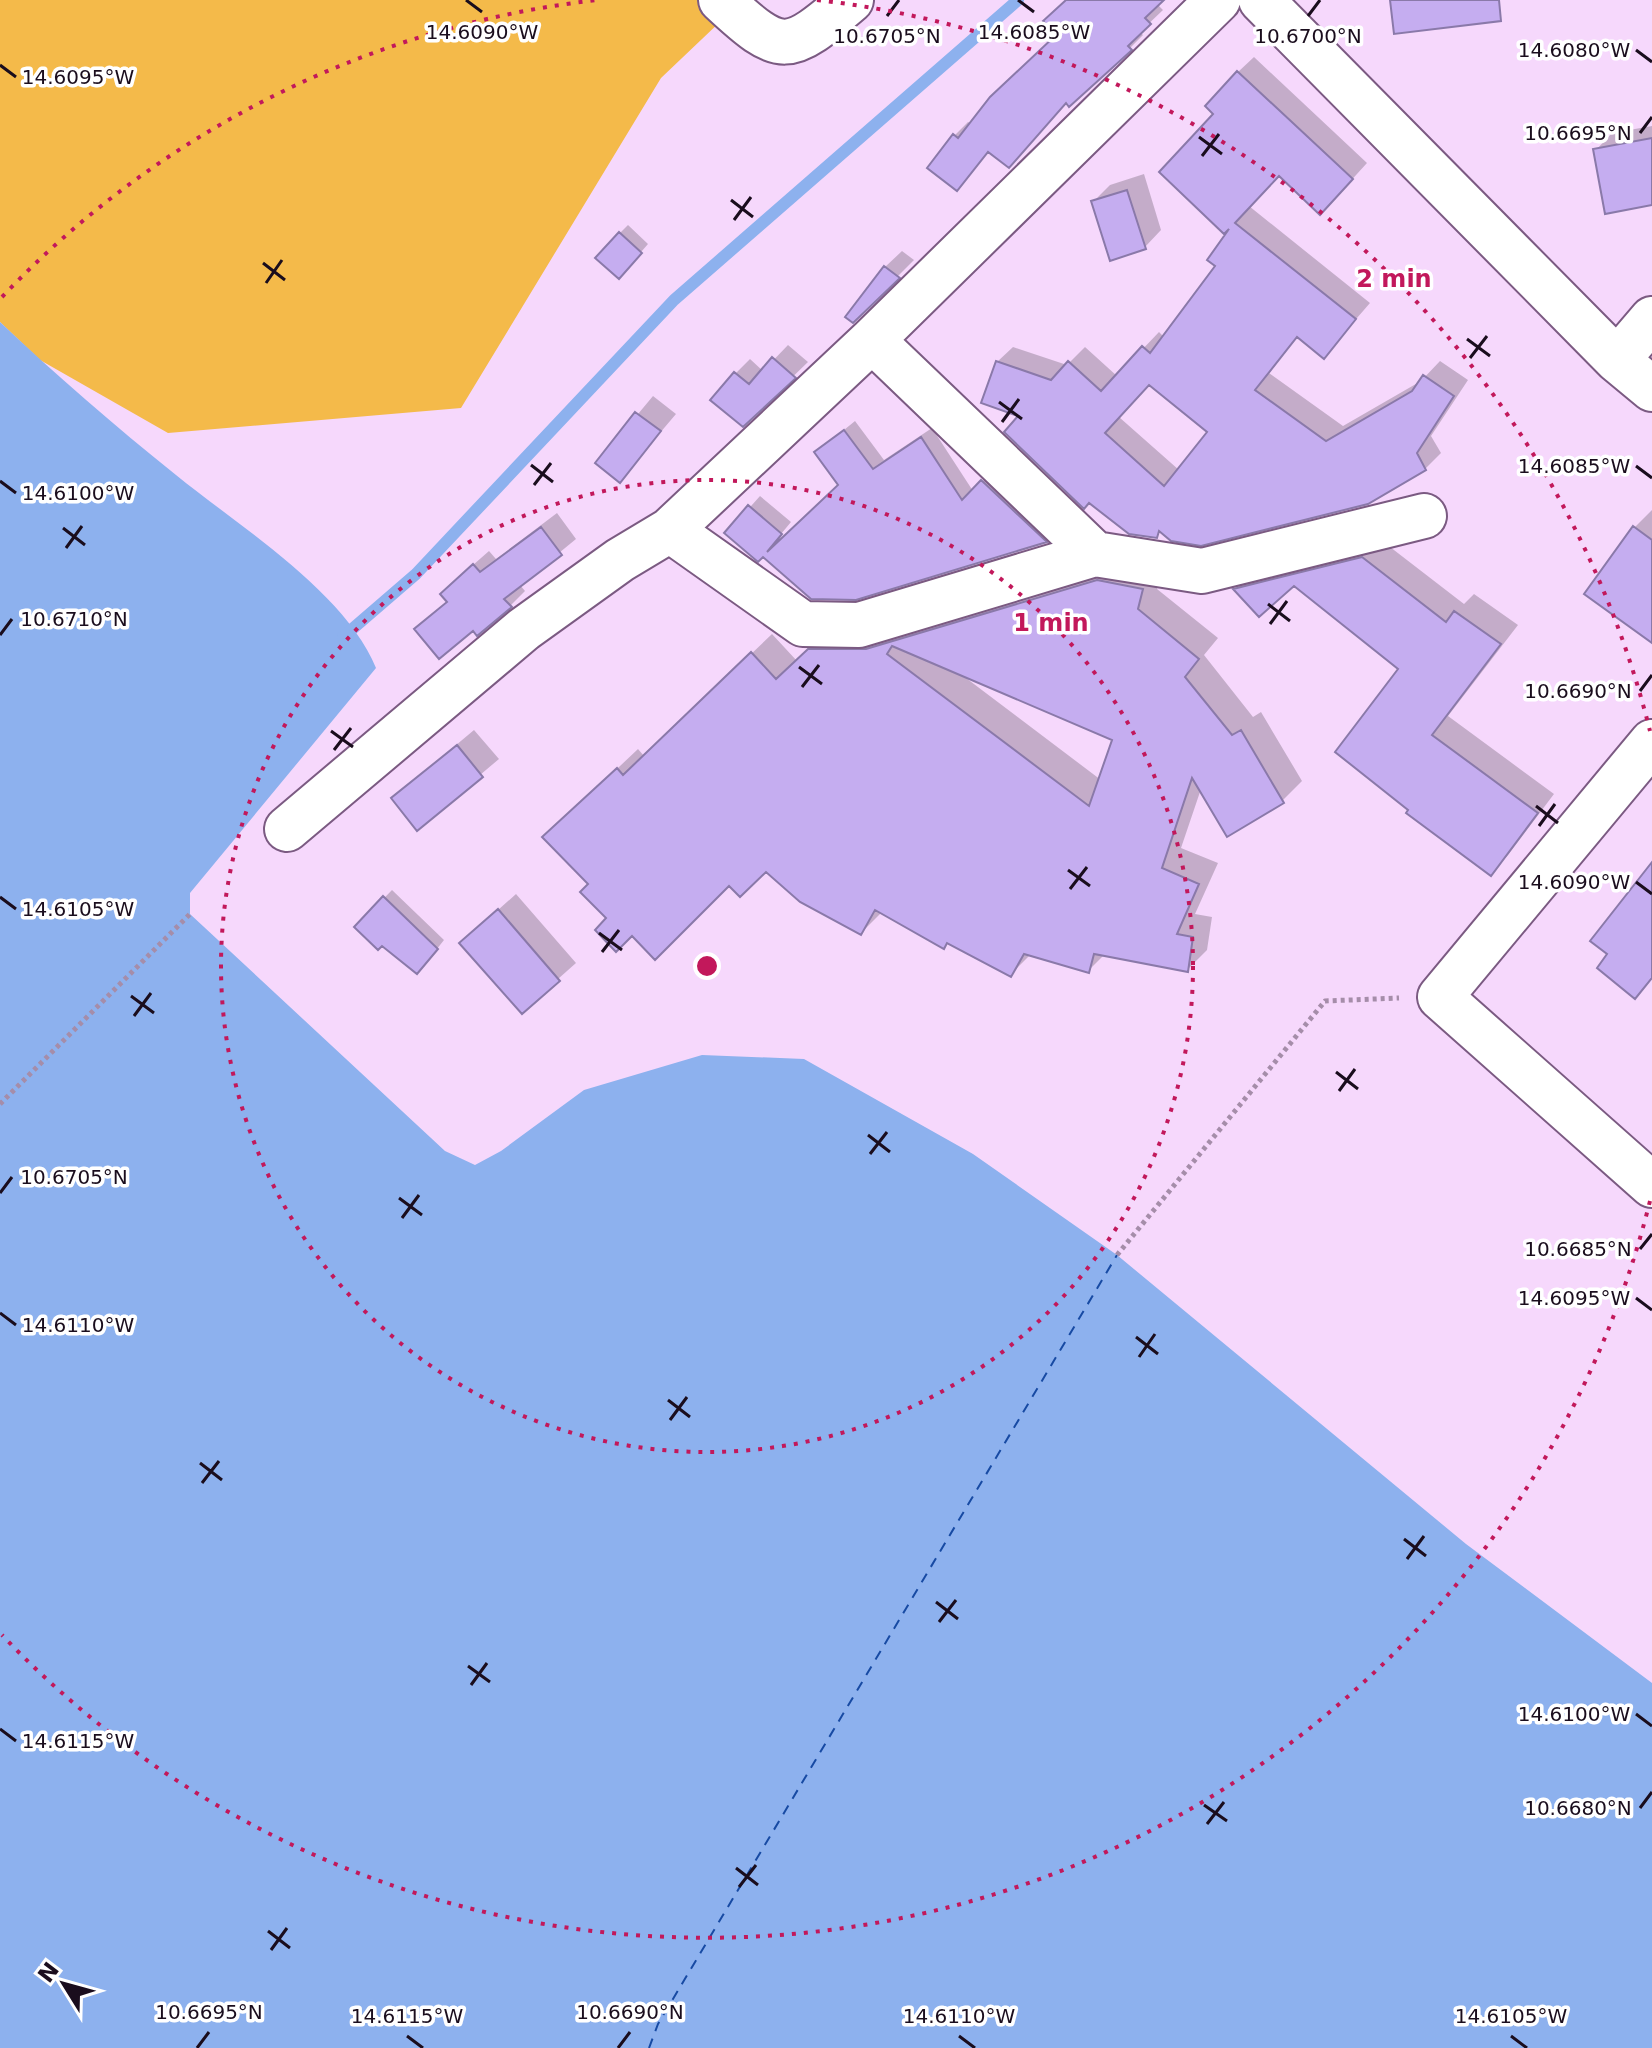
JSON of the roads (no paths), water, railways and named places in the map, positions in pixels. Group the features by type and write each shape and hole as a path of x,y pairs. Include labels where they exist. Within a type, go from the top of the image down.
{"street":[{"path":"721,0 761,37 791,43 816,31 851,0"},
{"path":"287,829 524,629 620,560 670,530 872,340 1218,0"},
{"path":"1261,0 1617,360 1652,389"},
{"path":"1617,360 1652,319"},
{"path":"872,340 1095,554"},
{"path":"670,530 803,624 859,625 1095,554 1202,571 1424,516"},
{"path":"1652,742 1440,997 1652,1185"}],"water":[{"path":"0,322 131,438 316,587 361,640 376,668 190,893 190,914 445,1151 475,1165 501,1151 584,1090 702,1055 804,1059 973,1154 1117,1255 1466,1544 1652,1683 1652,2048 0,2048"}],"waterway":[{"path":"343,637 416,574 674,300 1018,0"}]}
